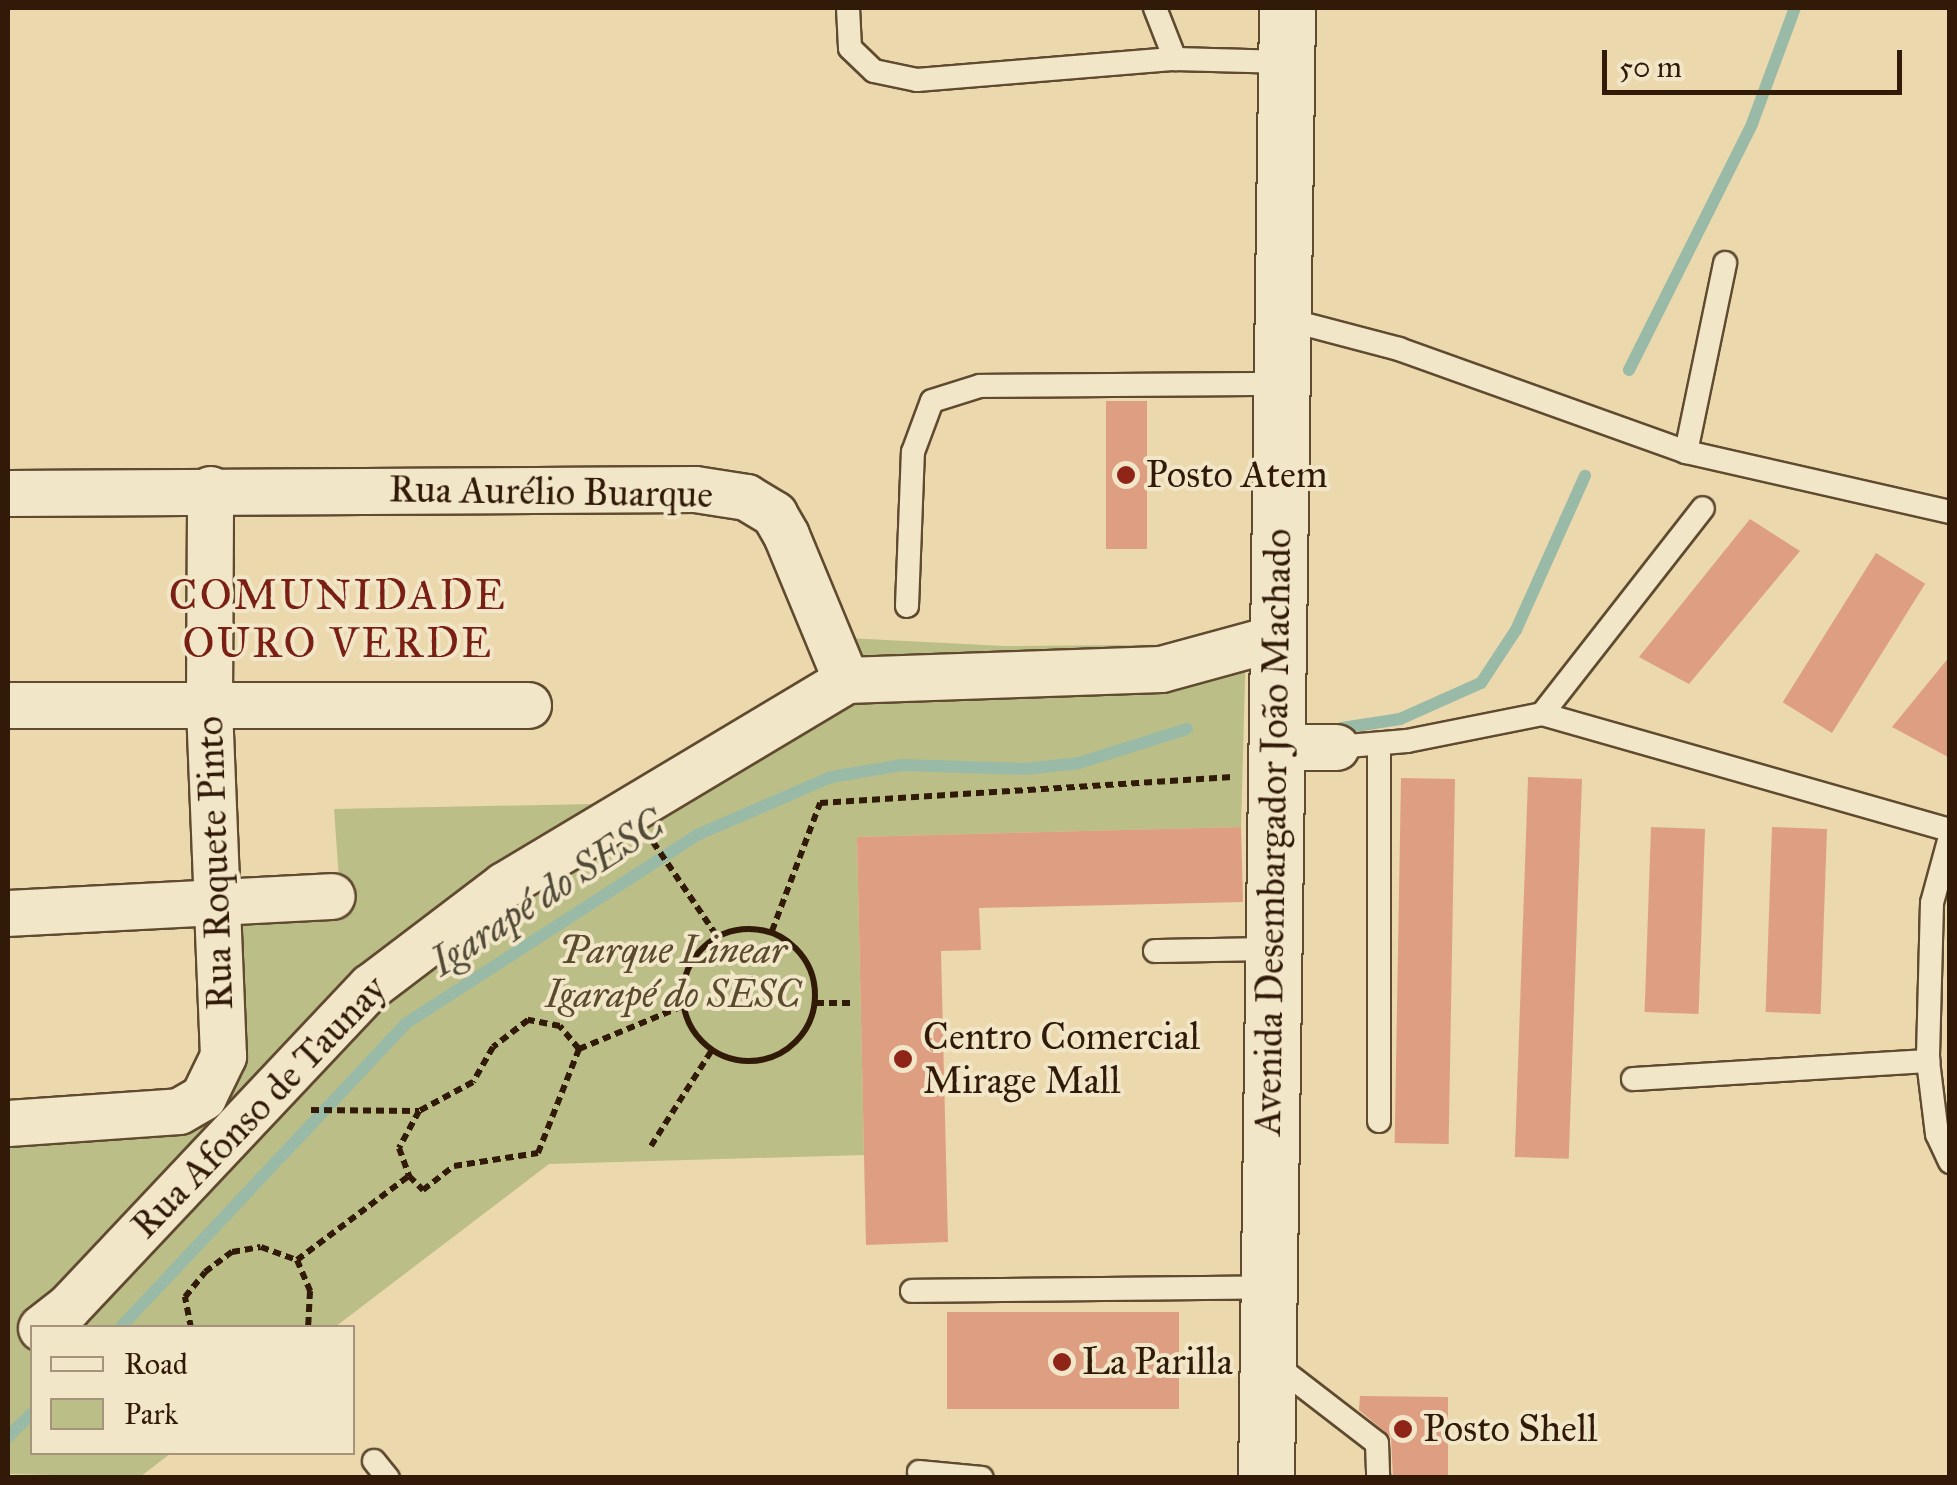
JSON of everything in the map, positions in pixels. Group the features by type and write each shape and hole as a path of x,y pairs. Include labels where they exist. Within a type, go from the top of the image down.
{"main road":[{"name":"Avenida Desembargador João Machado","path":"1266,1478 1274,638 1287,8"}],"street":[{"name":"Rua Aurélio Buarque","path":"8,494 210,489 695,489 746,497 774,514 786,535 846,680"},
{"name":"Rua Roquete Pinto","path":"210,489 209,700 223,1056 264,1096"},
{"path":"846,680 1162,669 1274,638"},
{"name":"Rua Afonso de Taunay","path":"44,1325 68,1307 371,986 504,885 846,680"},
{"path":"8,705 209,700 528,704"},
{"path":"1273,761 1358,745"},
{"path":"8,913 332,896"},
{"name":"Rua Afonso de Taunay","path":"8,1123 180,1111 203,1098 223,1056"},
{"path":"8,1349 30,1335"}],"lane":[{"path":"848,8 850,48 874,71 917,80 1175,59 1286,62"},
{"path":"1156,8 1175,59"},
{"path":"1686,452 1725,263"},
{"path":"1281,318 1400,349 1686,452 1950,512"},
{"path":"907,606 913,452 932,401 980,386 1280,384"},
{"path":"1542,714 1703,508"},
{"path":"1380,1121 1358,745 1542,714 1950,834 1932,903 1928,1061 1936,1134 1950,1162"},
{"path":"1156,951 1271,949"},
{"path":"1634,1080 1928,1061"},
{"path":"912,1291 1268,1286"},
{"path":"1268,1359 1378,1443 1378,1478"},
{"path":"919,1472 982,1478"}],"path":[{"path":"772,931 820,803 1273,761"},
{"path":"671,870 717,936"},
{"path":"734,929 772,931 806,959 816,1003 796,1043 777,1056 755,1062 712,1050 683,1006 689,966 717,936 734,929"},
{"path":"816,1003 852,1003"},
{"path":"579,1049 560,1026 528,1020 493,1047 473,1082 420,1111 400,1148 409,1176 424,1190 454,1166 538,1153 579,1049 683,1006"},
{"path":"652,1146 712,1050"},
{"path":"264,1096 420,1111"},
{"path":"297,1260 409,1176"},
{"path":"191,1325 186,1297 232,1252 260,1247 297,1260 310,1291 308,1325"}],"green space":[{"name":"Parque Linear Igarapé do SESC","path":"847,638 1004,646 1246,644 1241,827 857,837 864,1155 549,1164 338,1325 30,1325 30,1455 168,1455 140,1477 8,1474 8,1108 177,1095 210,1081 230,891 339,879 334,809 593,804 810,681"}],"building":[{"name":"Posto Atem","path":"1106,401 1147,401 1147,549 1106,549"},
{"path":"1750,519 1800,551 1689,684 1639,657"},
{"path":"1876,553 1925,584 1832,733 1783,702"},
{"path":"1950,656 1950,758 1892,727"},
{"path":"1528,777 1582,779 1569,1159 1515,1157"},
{"path":"1401,778 1455,779 1449,1144 1395,1143"},
{"name":"Centro Comercial Mirage Mall","path":"1241,827 1243,902 979,908 981,950 941,951 948,1242 866,1245 857,837"},
{"path":"1651,827 1705,829 1699,1014 1645,1012"},
{"path":"1772,827 1827,829 1821,1014 1766,1012"},
{"name":"La Parilla","path":"947,1312 1179,1312 1179,1409 947,1409"},
{"name":"Posto Shell","path":"1360,1396 1448,1397 1448,1478 1393,1478 1391,1437 1359,1410"}],"waterway":[{"name":"Igarapé do SESC","path":"1629,370 1752,124 1795,8"},
{"name":"Igarapé do SESC","path":"1342,728 1400,719 1481,683 1516,630 1585,476"},
{"name":"Igarapé do SESC","path":"123,1325 405,1024 697,835 831,777 903,765 1026,769 1079,763 1187,729"},
{"name":"Igarapé do SESC","path":"8,1437 30,1415"}],"place":[{"name":"Posto Atem","path":"1126,475"},
{"name":"Centro Comercial Mirage Mall","path":"903,1059"},
{"name":"La Parilla","path":"1062,1362"},
{"name":"Posto Shell","path":"1403,1429"}],"district":[{"name":"COMUNIDADE OURO VERDE","path":"338,619"}]}
